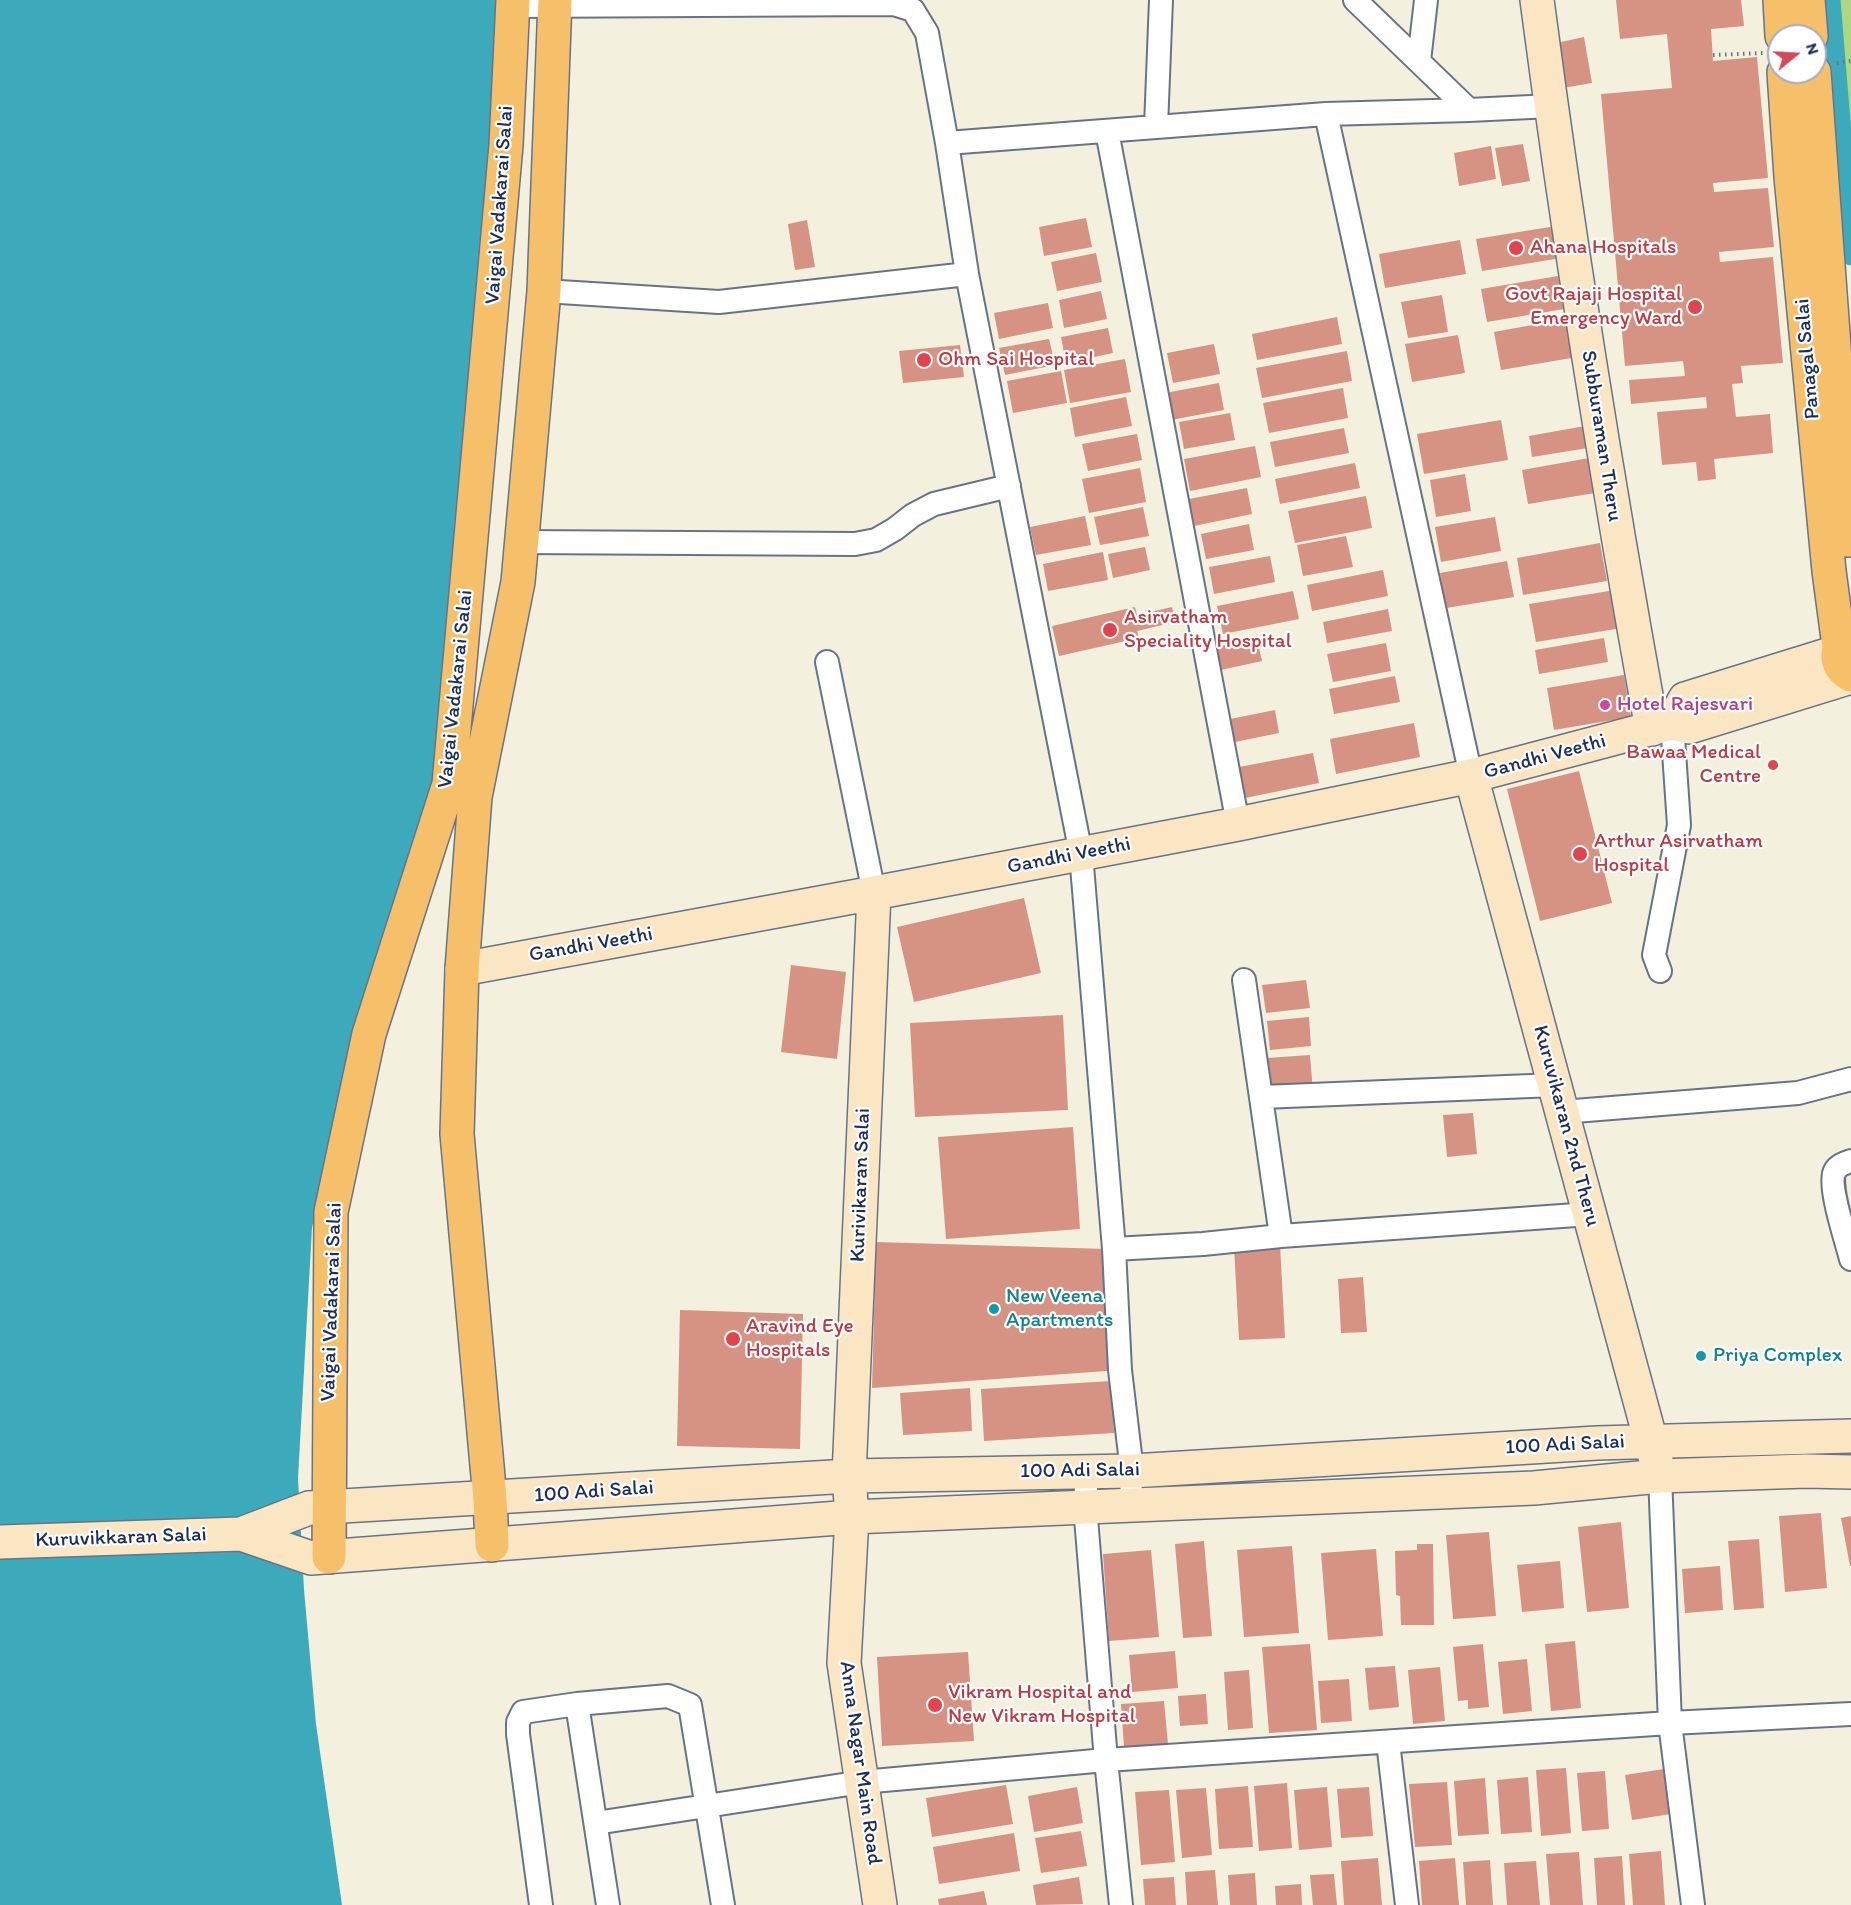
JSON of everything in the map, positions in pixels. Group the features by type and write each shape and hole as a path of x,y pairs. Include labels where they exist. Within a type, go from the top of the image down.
{"main road":[{"name":"Panagal Salai","path":"1780,0 1780,24"},
{"path":"1808,0 1810,24"},
{"name":"Vaigai Vadakarai Salai","path":"320,1558 319,1508 331,1212 369,1034 449,784 506,145 512,3"},
{"name":"Vaigai Vadakarai Salai","path":"492,1545 490,1499 457,1134 462,969 475,797 518,582 544,291 555,3"},
{"name":"Panagal Salai","path":"1782,84 1829,571 1846,657"},
{"name":"Panagal Salai","path":"1816,84 1851,573"}],"street":[{"path":"1156,127 1161,0"},
{"path":"1354,0 1469,111"},
{"path":"1419,61 1426,0"},
{"name":"Subburaman Theru","path":"1537,0 1610,495 1662,726"},
{"path":"512,3 894,4 913,10 927,33 967,274 1081,854 1114,1250 1120,1370 1132,1471 1129,1504"},
{"path":"947,143 1326,114 1469,111 1551,106"},
{"path":"1326,114 1472,776"},
{"path":"1107,131 1238,824"},
{"path":"544,291 718,302 967,274"},
{"path":"521,542 855,544 876,540 895,529 913,514 934,504 1009,486"},
{"path":"1659,971 1654,955 1679,825 1662,726 1685,699 1846,657"},
{"path":"827,662 874,893"},
{"name":"Gandhi Veethi","path":"462,969 1238,824 1472,776 1662,726"},
{"name":"Kuruvikaran 2nd Theru","path":"1472,776 1660,1476"},
{"name":"Kurivikaran Salai","path":"849,1476 874,893"},
{"path":"1244,980 1281,1236"},
{"path":"1262,1097 1558,1098 1798,1093 1851,1079"},
{"path":"1851,1161 1835,1169 1832,1179 1834,1196 1851,1259"},
{"path":"1114,1250 1590,1214"},
{"name":"100 Adi Salai","path":"319,1508 849,1476 1132,1471 1651,1441 1851,1436"},
{"name":"100 Adi Salai","path":"320,1558 852,1517 1534,1488 1660,1476 1806,1470 1851,1472"},
{"path":"1087,1471 1085,1506 1106,1760 1121,1905"},
{"name":"Anna Nagar Main Road","path":"849,1476 852,1517 844,1663 880,1905"},
{"path":"1660,1476 1670,1723 1693,1905"},
{"name":"Kuruvikkaran Salai","path":"0,1542 242,1534 319,1508"},
{"name":"Kuruvikkaran Salai","path":"242,1534 320,1558"},
{"path":"542,1905 518,1734 518,1722 523,1712 577,1704 668,1696 690,1705 723,1905"},
{"path":"577,1704 608,1905"},
{"path":"596,1823 862,1782 1106,1760 1670,1723 1851,1714"},
{"path":"1388,1742 1407,1905"}],"path":[{"path":"1713,56 1767,54"}],"green space":[{"path":"1840,0 1851,0 1851,148"}],"water":[{"path":"0,0 501,0 445,705 426,819 344,1078 312,1228 298,1478 304,1590 316,1724 342,1905 0,1905"}],"building":[{"name":"Govt Rajaji Hospital Emergency Ward","path":"1616,0 1741,0 1744,26 1711,29 1713,61 1757,57 1768,178 1713,183 1714,192 1768,188 1774,247 1719,252 1720,262 1773,257 1783,363 1741,366 1743,383 1732,384 1736,417 1770,414 1773,453 1714,459 1716,479 1698,481 1696,462 1662,465 1657,412 1707,408 1706,397 1631,404 1629,380 1685,376 1683,361 1625,366 1601,94 1672,88 1667,34 1620,39"},
{"path":"1584,37 1592,83 1563,88 1556,43"},
{"path":"1523,144 1530,181 1502,186 1495,148"},
{"path":"1491,146 1496,179 1459,186 1454,153"},
{"path":"1086,218 1092,247 1044,256 1039,227"},
{"path":"807,220 815,267 795,270 788,224"},
{"path":"1568,224 1573,256 1482,271 1476,239"},
{"path":"1460,240 1466,274 1385,288 1379,254"},
{"path":"1096,253 1102,282 1057,291 1051,262"},
{"path":"1558,276 1564,309 1487,322 1481,289"},
{"path":"1101,291 1107,319 1064,328 1059,300"},
{"path":"1442,295 1448,332 1408,338 1401,302"},
{"path":"1048,303 1053,328 999,339 994,313"},
{"path":"1337,317 1342,344 1257,360 1252,334"},
{"path":"1576,317 1583,356 1501,370 1494,332"},
{"path":"1108,328 1113,353 1066,363 1061,337"},
{"path":"1458,335 1465,373 1412,382 1405,344"},
{"path":"1049,339 1055,365 1005,375 999,348"},
{"path":"1214,344 1220,374 1173,383 1167,353"},
{"path":"960,345 964,377 903,383 899,351"},
{"path":"1347,351 1352,381 1262,398 1256,368"},
{"path":"1125,359 1131,392 1070,403 1064,370"},
{"path":"1061,371 1067,403 1013,413 1007,381"},
{"path":"1219,383 1224,410 1171,420 1165,393"},
{"path":"1343,388 1348,418 1269,433 1263,403"},
{"path":"1126,397 1132,426 1075,437 1070,408"},
{"path":"1230,413 1235,440 1184,449 1179,422"},
{"path":"1501,420 1508,460 1424,474 1417,434"},
{"path":"1585,426 1588,448 1532,457 1529,436"},
{"path":"1344,428 1349,453 1275,467 1270,442"},
{"path":"1137,434 1142,460 1088,471 1082,444"},
{"path":"1255,446 1261,477 1190,491 1184,459"},
{"path":"1595,457 1601,492 1528,504 1522,470"},
{"path":"1355,463 1360,488 1280,504 1275,479"},
{"path":"1140,468 1146,502 1089,513 1082,479"},
{"path":"1465,474 1471,511 1436,517 1430,480"},
{"path":"1247,488 1252,514 1194,526 1189,499"},
{"path":"1366,496 1372,528 1295,543 1288,511"},
{"path":"1143,507 1149,536 1100,545 1094,517"},
{"path":"1085,516 1091,545 1036,555 1030,527"},
{"path":"1495,517 1501,551 1441,562 1435,527"},
{"path":"1249,524 1254,550 1206,559 1201,534"},
{"path":"1346,536 1353,567 1303,576 1297,545"},
{"path":"1600,543 1607,581 1523,595 1517,558"},
{"path":"1145,547 1150,570 1113,578 1108,554"},
{"path":"1103,552 1108,580 1048,591 1043,564"},
{"path":"1270,556 1275,582 1214,594 1209,567"},
{"path":"1507,561 1514,597 1446,608 1440,573"},
{"path":"1383,570 1388,596 1312,611 1307,585"},
{"path":"1615,590 1622,628 1536,642 1529,604"},
{"path":"1293,591 1299,619 1223,634 1217,606"},
{"path":"1135,607 1137,615 1172,607 1175,622 1137,631 1139,638 1059,656 1052,626"},
{"path":"1388,609 1392,631 1327,643 1323,622"},
{"path":"1604,638 1608,662 1539,674 1535,650"},
{"path":"1257,639 1262,661 1221,670 1216,647"},
{"path":"1386,643 1391,671 1333,682 1327,654"},
{"path":"1624,675 1631,717 1554,730 1547,688"},
{"path":"1395,676 1400,702 1334,714 1329,689"},
{"path":"1275,710 1279,733 1235,742 1230,719"},
{"path":"1414,723 1420,757 1336,774 1330,739"},
{"path":"1313,753 1319,783 1245,798 1239,767"},
{"path":"1579,771 1612,903 1540,921 1507,789"},
{"path":"1024,898 1041,973 914,1002 897,927"},
{"path":"791,965 846,972 837,1059 781,1052"},
{"path":"1306,980 1310,1008 1266,1013 1262,985"},
{"path":"1063,1015 1068,1110 915,1117 910,1023"},
{"path":"1309,1017 1311,1046 1270,1050 1267,1021"},
{"path":"1310,1055 1313,1092 1270,1095 1267,1058"},
{"path":"1473,1113 1477,1154 1447,1157 1443,1115"},
{"path":"1073,1127 1080,1229 946,1239 938,1137"},
{"name":"New Veena Apartments","path":"876,1242 1107,1249 1120,1370 872,1388"},
{"path":"1280,1245 1285,1338 1239,1340 1234,1247"},
{"path":"1363,1277 1367,1332 1341,1333 1338,1279"},
{"path":"680,1310 803,1314 800,1449 677,1446"},
{"path":"1111,1381 1114,1433 984,1441 981,1389"},
{"path":"970,1388 972,1431 903,1435 900,1393"},
{"path":"1821,1513 1827,1588 1785,1592 1779,1516"},
{"path":"1851,1516 1851,1566 1850,1566 1841,1518"},
{"path":"1621,1522 1629,1608 1587,1612 1578,1527"},
{"path":"1489,1532 1496,1616 1453,1619 1446,1535"},
{"path":"1759,1539 1764,1608 1734,1610 1728,1541"},
{"path":"1204,1541 1212,1636 1183,1638 1175,1544"},
{"path":"1417,1544 1433,1544 1434,1625 1401,1625 1400,1596 1396,1595 1395,1551 1417,1550"},
{"path":"1292,1546 1299,1633 1244,1637 1237,1550"},
{"path":"1376,1549 1383,1636 1328,1640 1321,1553"},
{"path":"1151,1550 1159,1637 1109,1641 1103,1554"},
{"path":"1560,1561 1564,1608 1522,1612 1517,1565"},
{"path":"1720,1566 1723,1610 1685,1613 1682,1569"},
{"path":"1575,1641 1581,1708 1551,1711 1545,1644"},
{"path":"1310,1644 1317,1730 1269,1733 1262,1647"},
{"path":"1483,1644 1489,1707 1468,1709 1468,1700 1458,1701 1453,1647"},
{"path":"1175,1651 1178,1688 1132,1692 1129,1655"},
{"path":"968,1652 974,1741 882,1746 877,1657"},
{"path":"1527,1659 1532,1711 1503,1714 1498,1662"},
{"path":"1395,1666 1399,1707 1369,1710 1365,1668"},
{"path":"1440,1667 1445,1721 1413,1724 1408,1670"},
{"path":"1249,1670 1253,1728 1228,1730 1224,1672"},
{"path":"1349,1679 1352,1721 1321,1723 1318,1681"},
{"path":"1206,1694 1208,1724 1180,1726 1178,1696"},
{"path":"1164,1701 1168,1744 1124,1747 1121,1704"},
{"path":"1566,1768 1571,1833 1541,1836 1536,1770"},
{"path":"1664,1769 1671,1814 1632,1820 1625,1775"},
{"path":"1605,1771 1609,1829 1582,1831 1577,1773"},
{"path":"1528,1777 1532,1832 1501,1834 1497,1780"},
{"path":"1485,1778 1489,1834 1458,1836 1454,1781"},
{"path":"1447,1782 1452,1845 1415,1847 1409,1784"},
{"path":"1287,1783 1292,1848 1259,1851 1254,1786"},
{"path":"1006,1785 1013,1824 932,1837 926,1798"},
{"path":"1248,1786 1253,1847 1219,1849 1215,1789"},
{"path":"1077,1787 1083,1823 1034,1832 1028,1796"},
{"path":"1327,1787 1332,1847 1299,1850 1294,1790"},
{"path":"1369,1787 1373,1836 1341,1838 1337,1789"},
{"path":"1206,1788 1212,1855 1182,1858 1176,1790"},
{"path":"1169,1790 1175,1862 1141,1865 1135,1792"},
{"path":"1081,1831 1087,1866 1041,1873 1035,1838"},
{"path":"1014,1833 1020,1871 939,1884 933,1847"},
{"path":"1661,1851 1665,1905 1633,1905 1629,1854"},
{"path":"1579,1852 1583,1905 1550,1905 1546,1854"},
{"path":"1622,1856 1625,1905 1597,1905 1594,1858"},
{"path":"1378,1858 1382,1905 1344,1905 1341,1861"},
{"path":"1455,1858 1459,1905 1422,1905 1419,1861"},
{"path":"1490,1860 1493,1905 1466,1905 1463,1862"},
{"path":"1536,1861 1540,1905 1507,1905 1504,1863"},
{"path":"1215,1870 1218,1905 1187,1905 1185,1872"},
{"path":"1255,1873 1257,1905 1230,1905 1228,1875"},
{"path":"1334,1874 1337,1905 1313,1905 1310,1875"},
{"path":"1079,1877 1083,1904 1036,1905 1033,1885"},
{"path":"1174,1877 1176,1905 1145,1905 1143,1879"},
{"path":"1301,1884 1302,1905 1276,1905 1275,1886"},
{"path":"984,1891 987,1905 939,1905 938,1899"}],"waterway":[{"path":"1830,0 1851,255"}],"place":[{"name":"Ahana Hospitals","path":"1516,248"},
{"name":"Govt Rajaji Hospital Emergency Ward","path":"1695,307"},
{"name":"Ohm Sai Hospital","path":"924,360"},
{"name":"Asirvatham Speciality Hospital","path":"1110,630"},
{"name":"Hotel Rajesvari","path":"1605,705"},
{"name":"Bawaa Medical Centre","path":"1773,765"},
{"name":"Arthur Asirvatham Hospital","path":"1580,854"},
{"name":"New Veena Apartments","path":"994,1309"},
{"name":"Aravind Eye Hospitals","path":"733,1339"},
{"name":"Priya Complex","path":"1701,1356"},
{"name":"Vikram Hospital and New Vikram Hospital","path":"935,1705"}]}
